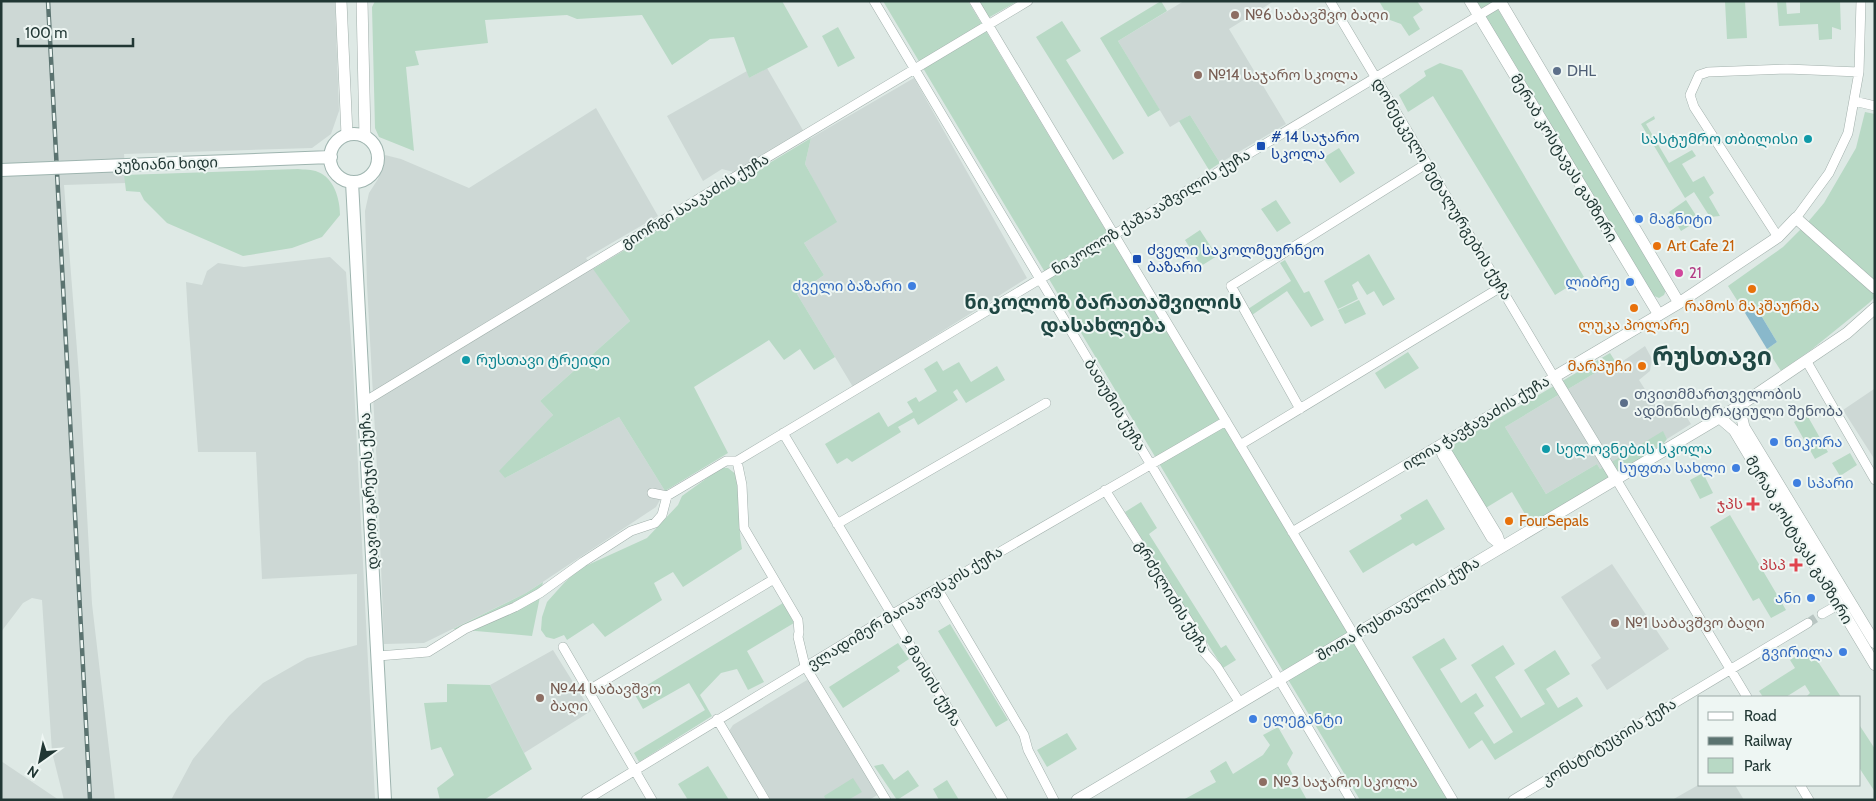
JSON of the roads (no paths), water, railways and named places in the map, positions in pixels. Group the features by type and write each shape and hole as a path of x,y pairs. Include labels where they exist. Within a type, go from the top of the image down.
{"main road":[{"path":"356,134 365,137 376,148 377,165 367,179 352,182 345,180 335,171 331,157 334,147 337,142 347,135 356,134"},
{"name":"კუზიანი ხიდი","path":"1,170 331,157"},
{"name":"დავით გარეჯის ქუჩა","path":"352,182 386,800"}],"street":[{"path":"341,1 347,135"},
{"path":"362,1 365,137"},
{"name":"ბათუმის ქუჩა","path":"874,1 1351,800"},
{"path":"974,1 1453,800"},
{"name":"გიორგი სააკაძის ქუჩა","path":"364,402 1028,1"},
{"name":"დონეცკელი მეტალურგების ქუჩა","path":"1330,1 1554,377"},
{"name":"მერაბ კოსტავას გამზირი","path":"1470,1 1659,315"},
{"path":"1861,1 1859,72 1848,133 1829,173 1796,218 1875,288"},
{"name":"ნიკოლოზ ქაშაკაშვილის ქუჩა","path":"667,496 726,461 737,461 1501,2"},
{"name":"მერაბ კოსტავას გამზირი","path":"1501,2 1679,303"},
{"path":"1778,237 1694,107 1690,95 1699,75 1708,72 1787,69 1859,72"},
{"path":"1854,101 1875,106"},
{"path":"1300,409 1231,286 1426,164"},
{"name":"ილია ჭავჭავაძის ქუჩა","path":"1292,532 1679,303 1778,237 1796,218"},
{"path":"1240,445 1500,287"},
{"name":"შოთა რუსთაველის ქუჩა","path":"1077,800 1720,418 1807,362 1847,333 1875,308"},
{"path":"1807,362 1875,480"},
{"path":"1554,377 1746,696"},
{"path":"837,524 1046,403"},
{"name":"მერაბ კოსტავას გამზირი","path":"1739,406 1744,426 1875,644"},
{"name":"მერაბ კოსტავას გამზირი","path":"1720,418 1734,430 1875,665"},
{"name":"ვლადიმერ მაიაკოვსკის ქუჩა","path":"586,800 891,614 1226,421"},
{"name":"9 მაისის ქუჩა","path":"782,433 1002,800"},
{"path":"1439,445 1442,455 1470,495 1491,538 1502,547"},
{"path":"737,461 742,485 744,528 798,620 798,637 805,666 886,800"},
{"name":"გრძელიძის ქუჩა","path":"1105,490 1201,641 1204,652 1217,667 1240,703"},
{"path":"378,656 428,652 465,628 515,607 540,593 631,531 656,523 662,515 667,496 652,493"},
{"path":"589,690 774,579"},
{"path":"937,588 1024,735 1028,750 1054,800"},
{"path":"1822,614 1838,604"},
{"name":"კონსტიტუციის ქუჩა","path":"1513,800 1808,623"},
{"path":"563,647 652,800"},
{"path":"717,719 765,800"},
{"path":"1801,786 1809,800"}],"water":[{"path":"1753,302 1777,342 1767,349 1742,308"}],"tunnel":[{"path":"1808,623 1822,614"}],"railway":[{"path":"48,1 90,800"}],"place":[{"name":"№6 საბავშვო ბაღი","path":"1235,15"},
{"name":"DHL","path":"1557,71"},
{"name":"№14 საჯარო სკოლა","path":"1198,75"},
{"name":"სასტუმრო თბილისი","path":"1808,139"},
{"name":"# 14 საჯარო სკოლა","path":"1261,146"},
{"name":"მაგნიტი","path":"1639,219"},
{"name":"Art Cafe 21","path":"1657,246"},
{"name":"ძველი საკოლმეურნეო ბაზარი","path":"1137,259"},
{"name":"21","path":"1679,273"},
{"name":"ლიბრე","path":"1630,282"},
{"name":"ძველი ბაზარი","path":"912,286"},
{"name":"რამოს მაკშაურმა","path":"1752,289"},
{"name":"ლუკა პოლარე","path":"1634,308"},
{"name":"რუსთავი ტრეიდი","path":"466,360"},
{"name":"მარპუჩი","path":"1642,366"},
{"name":"თვითმმართველობის ადმინისტრაციული შენობა","path":"1624,403"},
{"name":"ნიკორა","path":"1774,442"},
{"name":"სელოვნების სკოლა","path":"1546,449"},
{"name":"სუფთა სახლი","path":"1736,468"},
{"name":"სპარი","path":"1797,483"},
{"name":"ჯპს","path":"1753,504"},
{"name":"FourSepals","path":"1509,521"},
{"name":"პსპ","path":"1796,565"},
{"name":"ანი","path":"1811,598"},
{"name":"№1 საბავშვო ბაღი","path":"1615,623"},
{"name":"გვირილა","path":"1843,652"},
{"name":"№44 საბავშვო ბაღი","path":"540,698"},
{"name":"ელეგანტი","path":"1253,719"},
{"name":"№3 საჯარო სკოლა","path":"1263,782"}],"district":[{"name":"ნიკოლოზ ბარათაშვილის დასახლება","path":"1103,314"},
{"name":"რუსთავი","path":"1712,356"}]}
